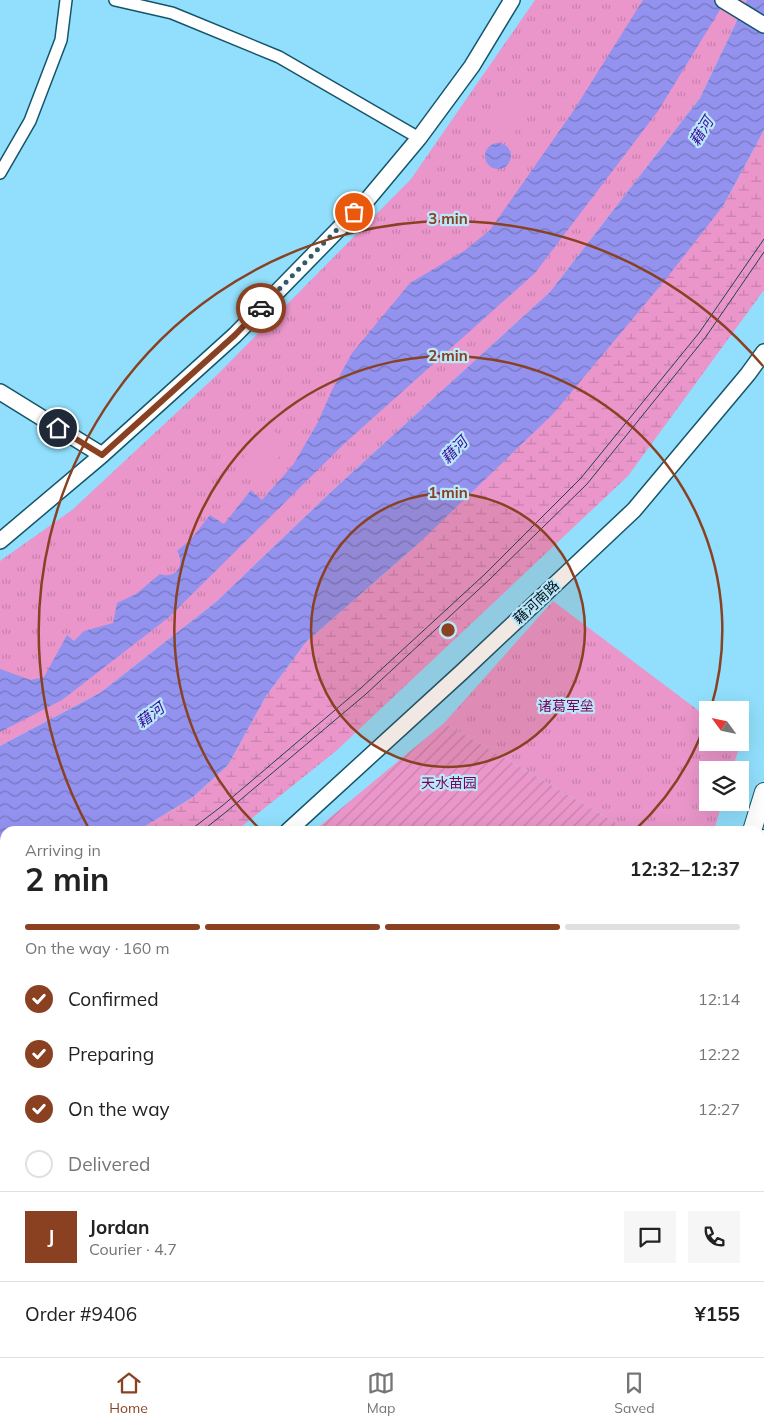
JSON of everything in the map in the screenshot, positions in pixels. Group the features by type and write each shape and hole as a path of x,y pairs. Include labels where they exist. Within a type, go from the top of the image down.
{"main road":[{"path":"0,541 102,455 235,335 368,199 419,138 472,66 512,0"},
{"path":"723,0 764,25"},
{"name":"藉河南路","path":"293,826 463,671 634,510 742,382 764,352"},
{"path":"0,392 102,455"},
{"path":"754,826 764,792"}],"street":[{"path":"0,173 30,121 61,40 66,0"},
{"path":"115,0 172,13 279,57 419,138"}],"green space":[{"path":"535,0 747,0 700,98 550,292 333,490 216,602 100,693 0,746 0,561 72,510 218,374 411,179"},
{"path":"513,87 535,102 509,141 487,125"},
{"path":"764,130 764,290 628,476 336,751 242,826 145,826 193,797 228,765 266,696 306,642 419,543 723,206"},
{"path":"269,427 290,444 260,480 239,463"},
{"name":"诸葛军垒","path":"553,601 699,711 699,751 738,751 735,761 699,761 699,811 720,811 715,826 621,826 444,723"},
{"name":"天水苗园","path":"444,723 621,826 320,826"}],"water":[{"path":"643,0 726,0 658,111 535,273 345,443 168,618 62,700 0,732 0,669 31,680 44,677 67,635 74,641 84,631 113,623 117,603 136,594 160,574 170,575 178,570 180,561 177,551 191,539 210,515 224,524 251,490 262,500 293,465 318,422 332,390 352,353 410,283 464,251 490,230 574,110"},
{"name":"藉河","path":"747,0 764,0 764,130 723,206 666,279 553,414 419,543 306,642 266,696 228,765 193,797 145,826 0,826 0,746 100,693 216,602 333,490 550,292 700,98"},
{"path":"498,143 507,147 511,156 507,165 498,169 489,165 485,156 489,147"}],"tram line":[{"path":"196,826 222,806 361,688 485,574 581,478 699,333 764,239"},
{"path":"208,826 366,694 490,579 587,484 705,338 764,252"}],"way so far":[{"path":"261,308 354,212"}],"route":[{"path":"58,428 102,455 235,335 261,308"}]}
